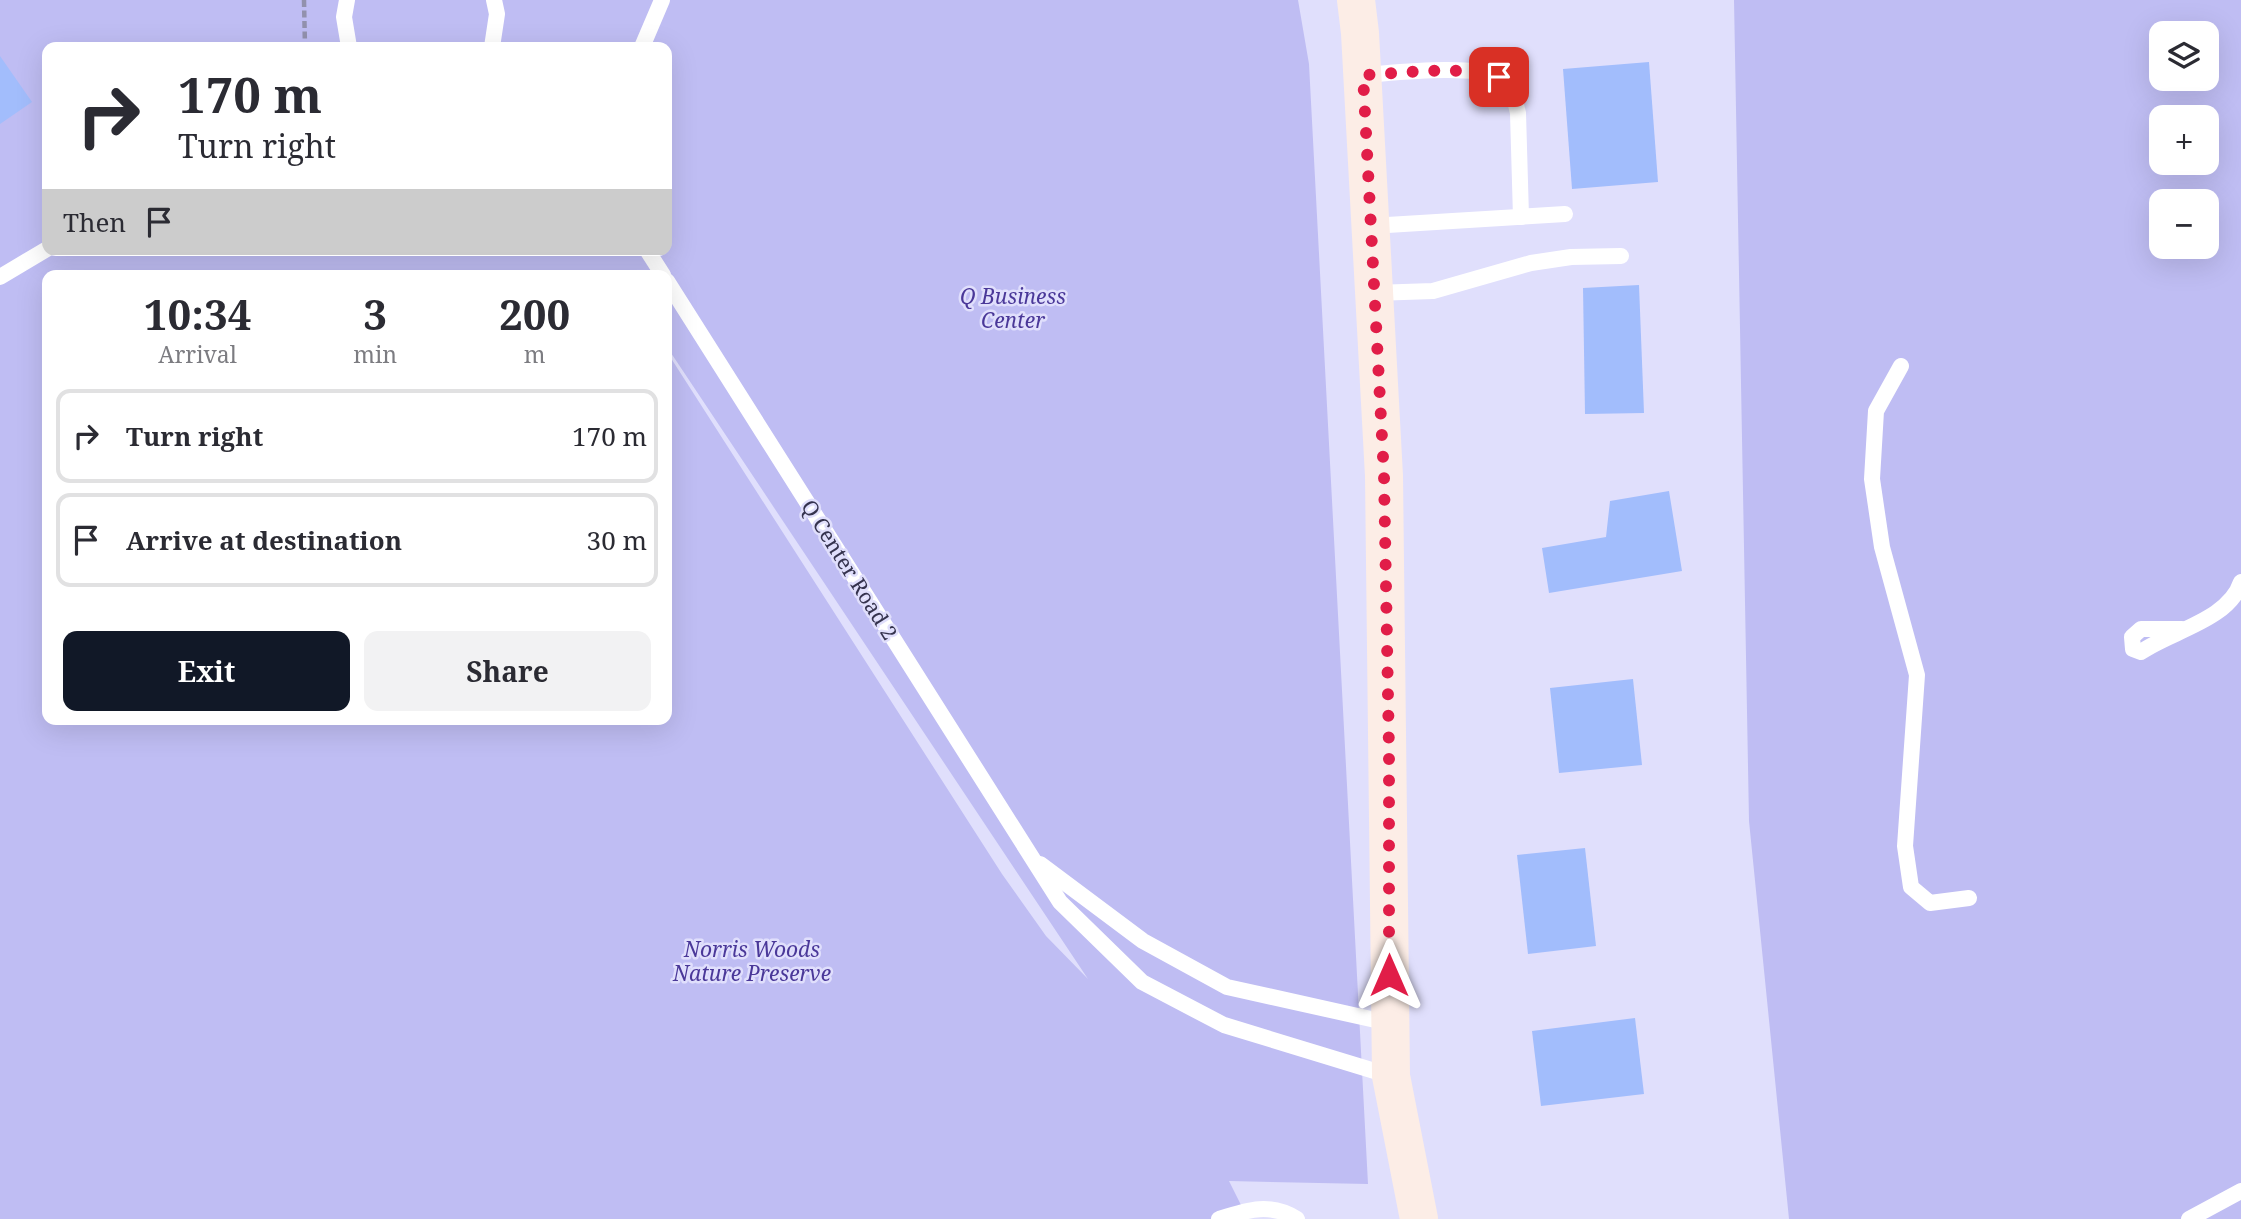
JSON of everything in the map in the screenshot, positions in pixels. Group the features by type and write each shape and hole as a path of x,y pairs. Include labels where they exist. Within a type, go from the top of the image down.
{"main road":[{"path":"1356,0 1363,75 1384,476 1391,1076 1419,1219"}],"lane":[{"path":"348,0 344,17 348,42"},
{"path":"493,42 497,14 494,0"},
{"path":"644,42 662,0"},
{"path":"1363,75 1453,71 1499,77 1514,97 1518,113 1521,217"},
{"path":"1371,226 1565,214"},
{"path":"0,277 42,252"},
{"path":"1374,293 1433,291 1531,263 1571,257 1621,256"},
{"name":"Q Center Road 2","path":"672,289 1060,902 1142,982 1224,1025 1391,1076"},
{"path":"1901,366 1876,411 1872,479 1882,547 1917,675 1905,846 1912,887 1930,903 1969,898"},
{"path":"2182,629 2200,624 2222,609 2238,591 2241,582"},
{"path":"1032,858 1143,942 1227,987 1389,1023"},
{"path":"2189,1219 2241,1191"},
{"path":"1219,1219 1252,1208 1269,1207 1297,1219"}],"path":[{"path":"304,0 305,42"}],"green space":[{"path":"0,0 1298,0 1309,64 1368,1184 1229,1181 1248,1219 0,1219"},
{"path":"1734,0 2241,0 2241,1219 1789,1219 1749,821"}],"building":[{"path":"0,56 32,102 0,124"},
{"path":"1649,62 1658,182 1572,189 1563,69"},
{"path":"1639,285 1644,413 1585,414 1583,288"},
{"path":"1669,491 1682,571 1549,593 1542,548 1606,537 1610,501"},
{"path":"1633,679 1642,765 1559,773 1550,688"},
{"path":"1585,848 1596,946 1528,954 1517,855"},
{"path":"1635,1018 1644,1094 1541,1106 1532,1031"}],"route":[{"path":"1389,975 1389,751 1384,476 1363,75 1453,71 1499,77"}],"park label":[{"name":"Q Business Center","path":"1013,309"},
{"name":"Norris Woods Nature Preserve","path":"752,962"}]}
